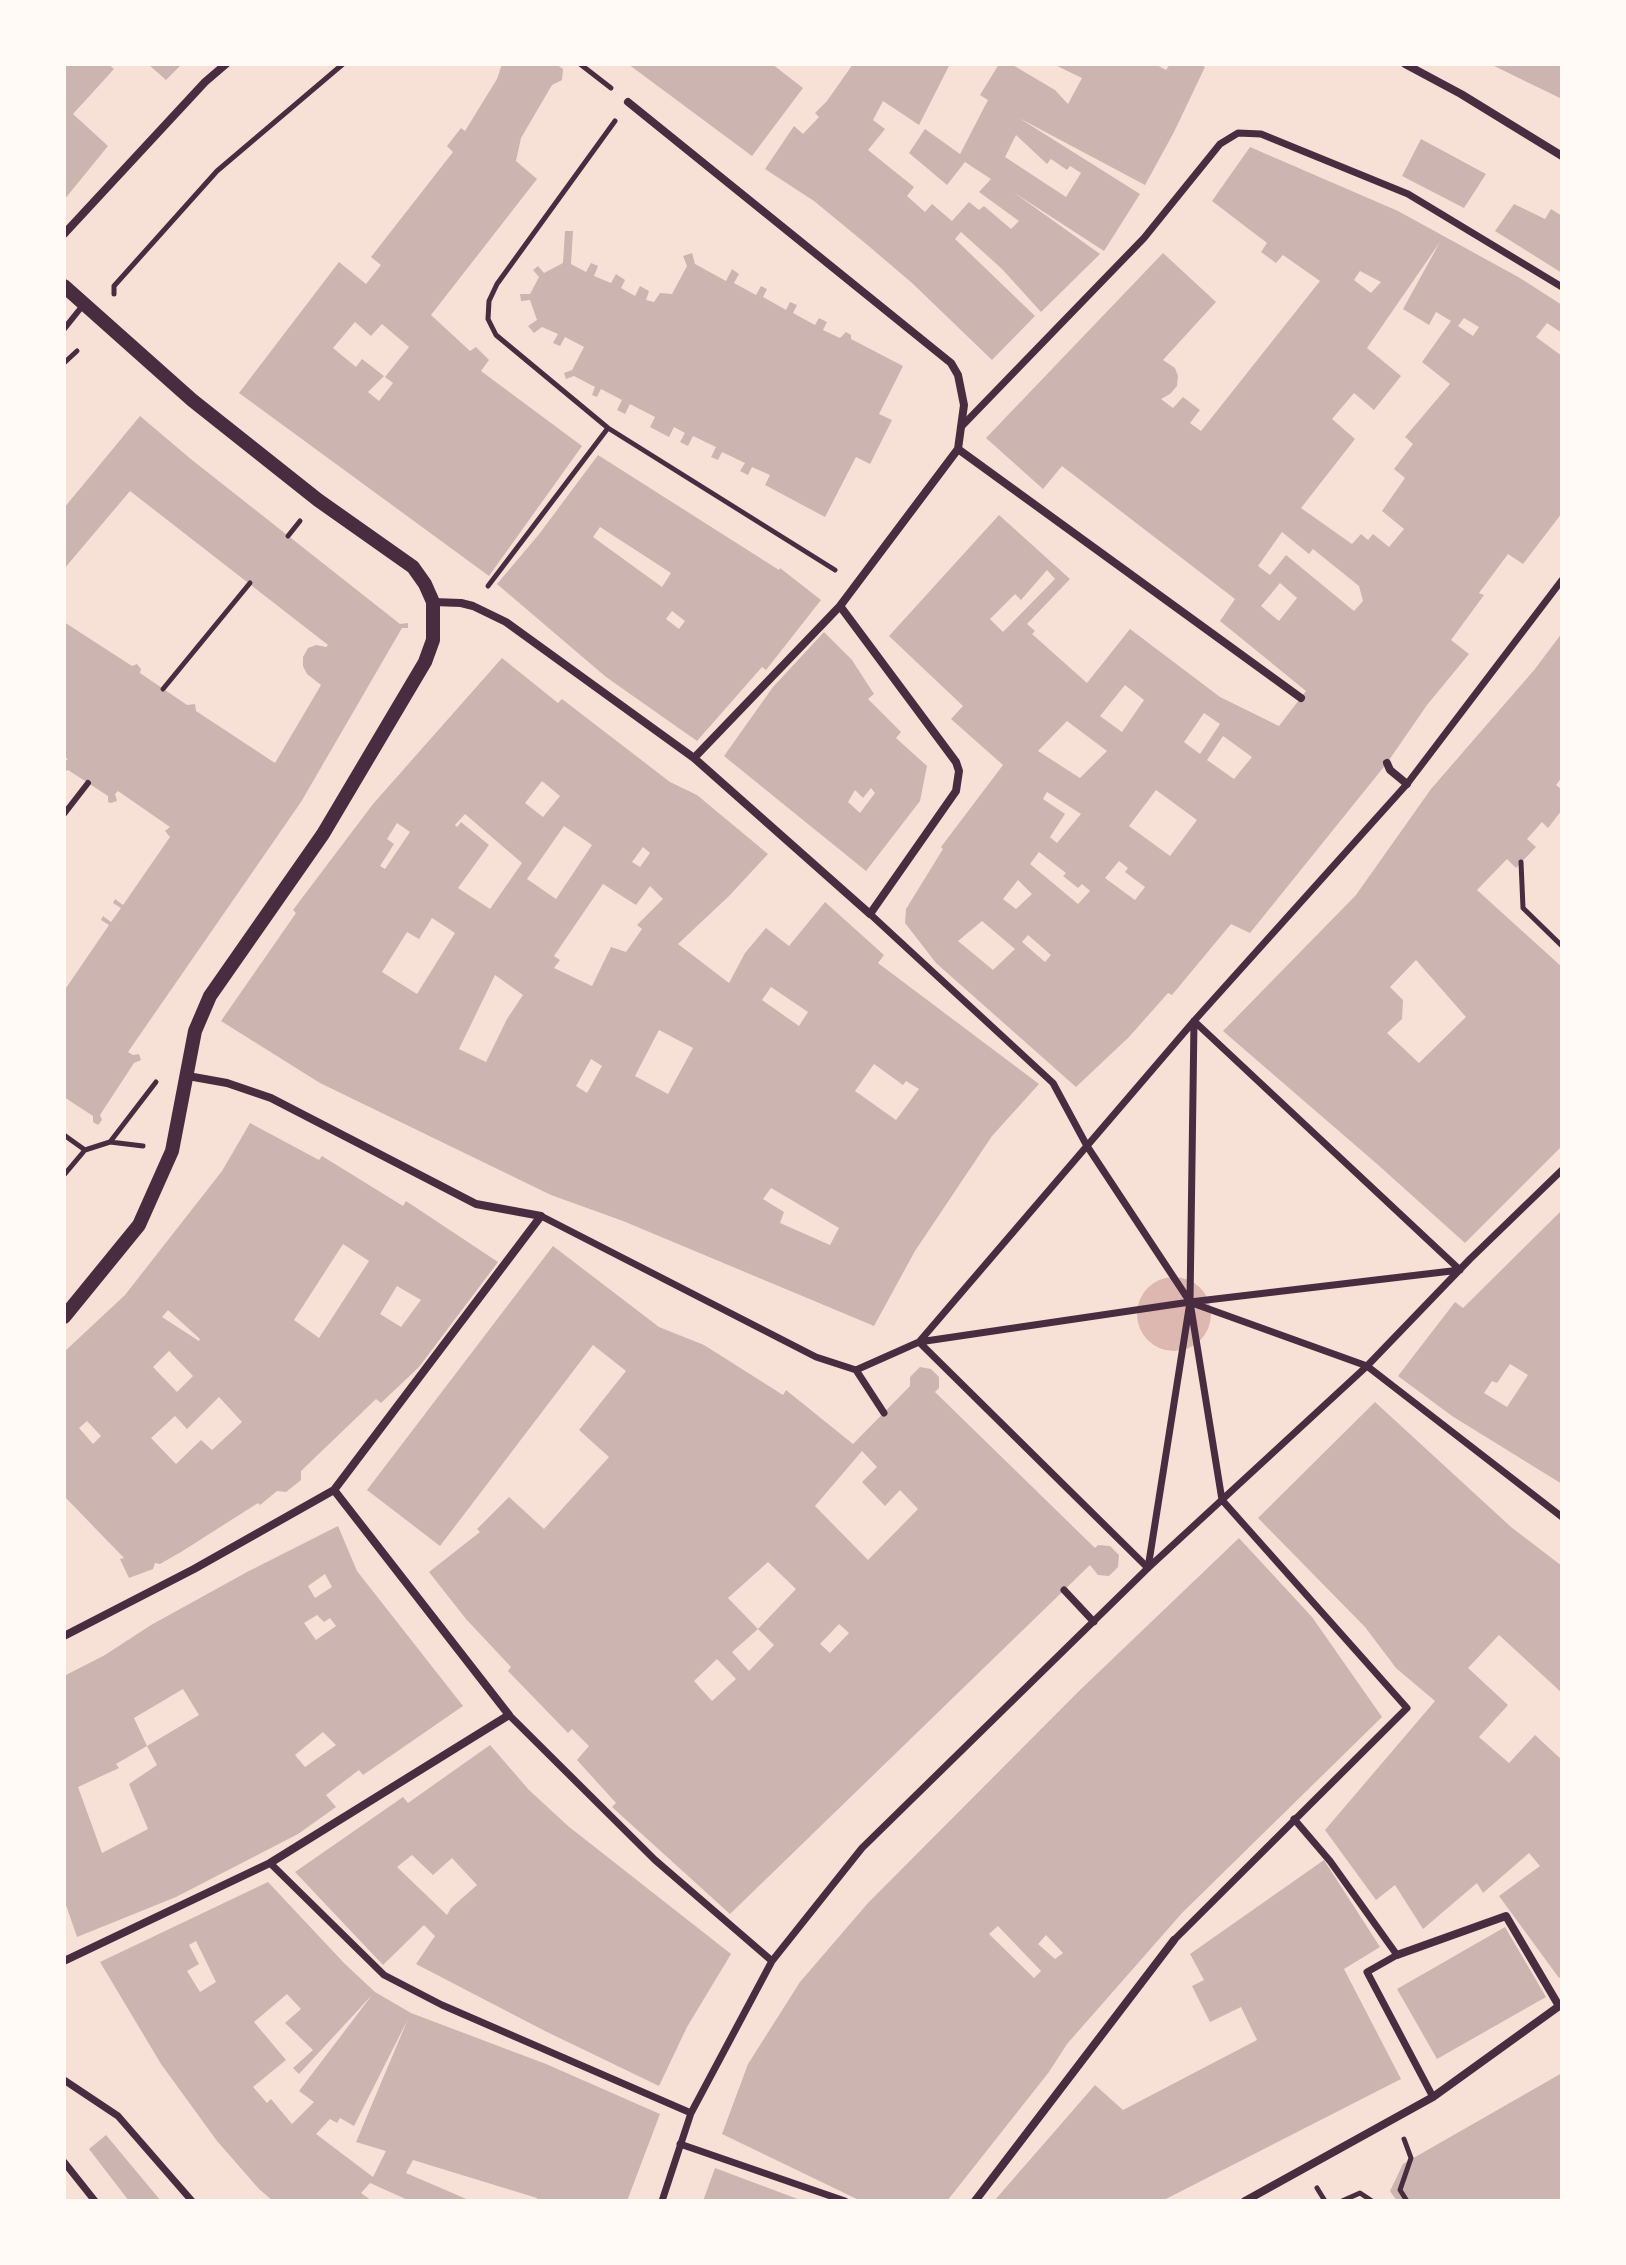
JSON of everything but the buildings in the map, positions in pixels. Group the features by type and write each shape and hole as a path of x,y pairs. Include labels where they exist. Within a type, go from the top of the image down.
{"street":[{"path":"64,234 205,82 226,64"},
{"path":"1405,64 1461,94 1562,156"},
{"path":"628,102 951,363 961,389 962,426 958,449 840,606 694,758"},
{"path":"962,426 1144,238 1220,144 1238,133 1261,134 1408,194 1562,287"},
{"path":"64,286 192,400 318,500 413,567 433,602 433,640 425,662 323,834 210,996 195,1031 172,1151 139,1225 64,1317"},
{"path":"958,449 1301,698"},
{"path":"919,1342 1194,1021 1407,784 1562,580"},
{"path":"433,602 473,606 506,622 694,758 870,914 1053,1083 1087,1146 1190,1302 1222,1500 1407,1708 1174,1940 975,2201"},
{"path":"840,606 956,762 959,771 956,791 870,914"},
{"path":"1387,763 1390,770 1407,784"},
{"path":"1194,1021 1460,1270"},
{"path":"1148,1568 1190,1302 1194,1021"},
{"path":"188,1076 227,1083 271,1098 476,1204 541,1216 816,1357 856,1370 884,1413"},
{"path":"662,2201 691,2113 772,1961 862,1848 1148,1568 1367,1366 1562,1170"},
{"path":"64,1636 194,1569 334,1490 541,1216"},
{"path":"856,1370 919,1342 1190,1302 1460,1270"},
{"path":"1190,1302 1367,1366 1562,1517"},
{"path":"919,1342 1148,1568"},
{"path":"334,1490 509,1715 655,1860 772,1961"},
{"path":"1064,1590 1094,1622"},
{"path":"64,1961 270,1863 509,1715"},
{"path":"1294,1819 1330,1861 1397,1955"},
{"path":"270,1863 384,1975 442,2005 691,2113"},
{"path":"1245,2201 1433,2097 1560,2005 1506,1916 1397,1955 1367,1972 1433,2097"},
{"path":"64,2080 118,2116 192,2201"},
{"path":"680,2144 845,2201"},
{"path":"64,2162 95,2201"}],"lane":[{"path":"64,329 84,304"},
{"path":"64,814 88,783"}],"path":[{"path":"113,307 114,286 217,171 343,64"},
{"path":"580,64 628,102 565,194 497,284 488,310 488,319 496,335 608,428 856,584"},
{"path":"473,606 608,428"},
{"path":"163,689 250,583"},
{"path":"1521,862 1523,908 1562,946"},
{"path":"64,1135 85,1150"},
{"path":"64,1175 85,1150 110,1142"},
{"path":"1407,2201 1400,2190 1411,2158"},
{"path":"1342,2201 1360,2193 1372,2201"}],"shaded area":[{"path":"1174,1277 1195,1283 1205,1293 1211,1314 1205,1335 1195,1345 1174,1351 1153,1345 1143,1335 1137,1314 1143,1293 1153,1283"}]}
